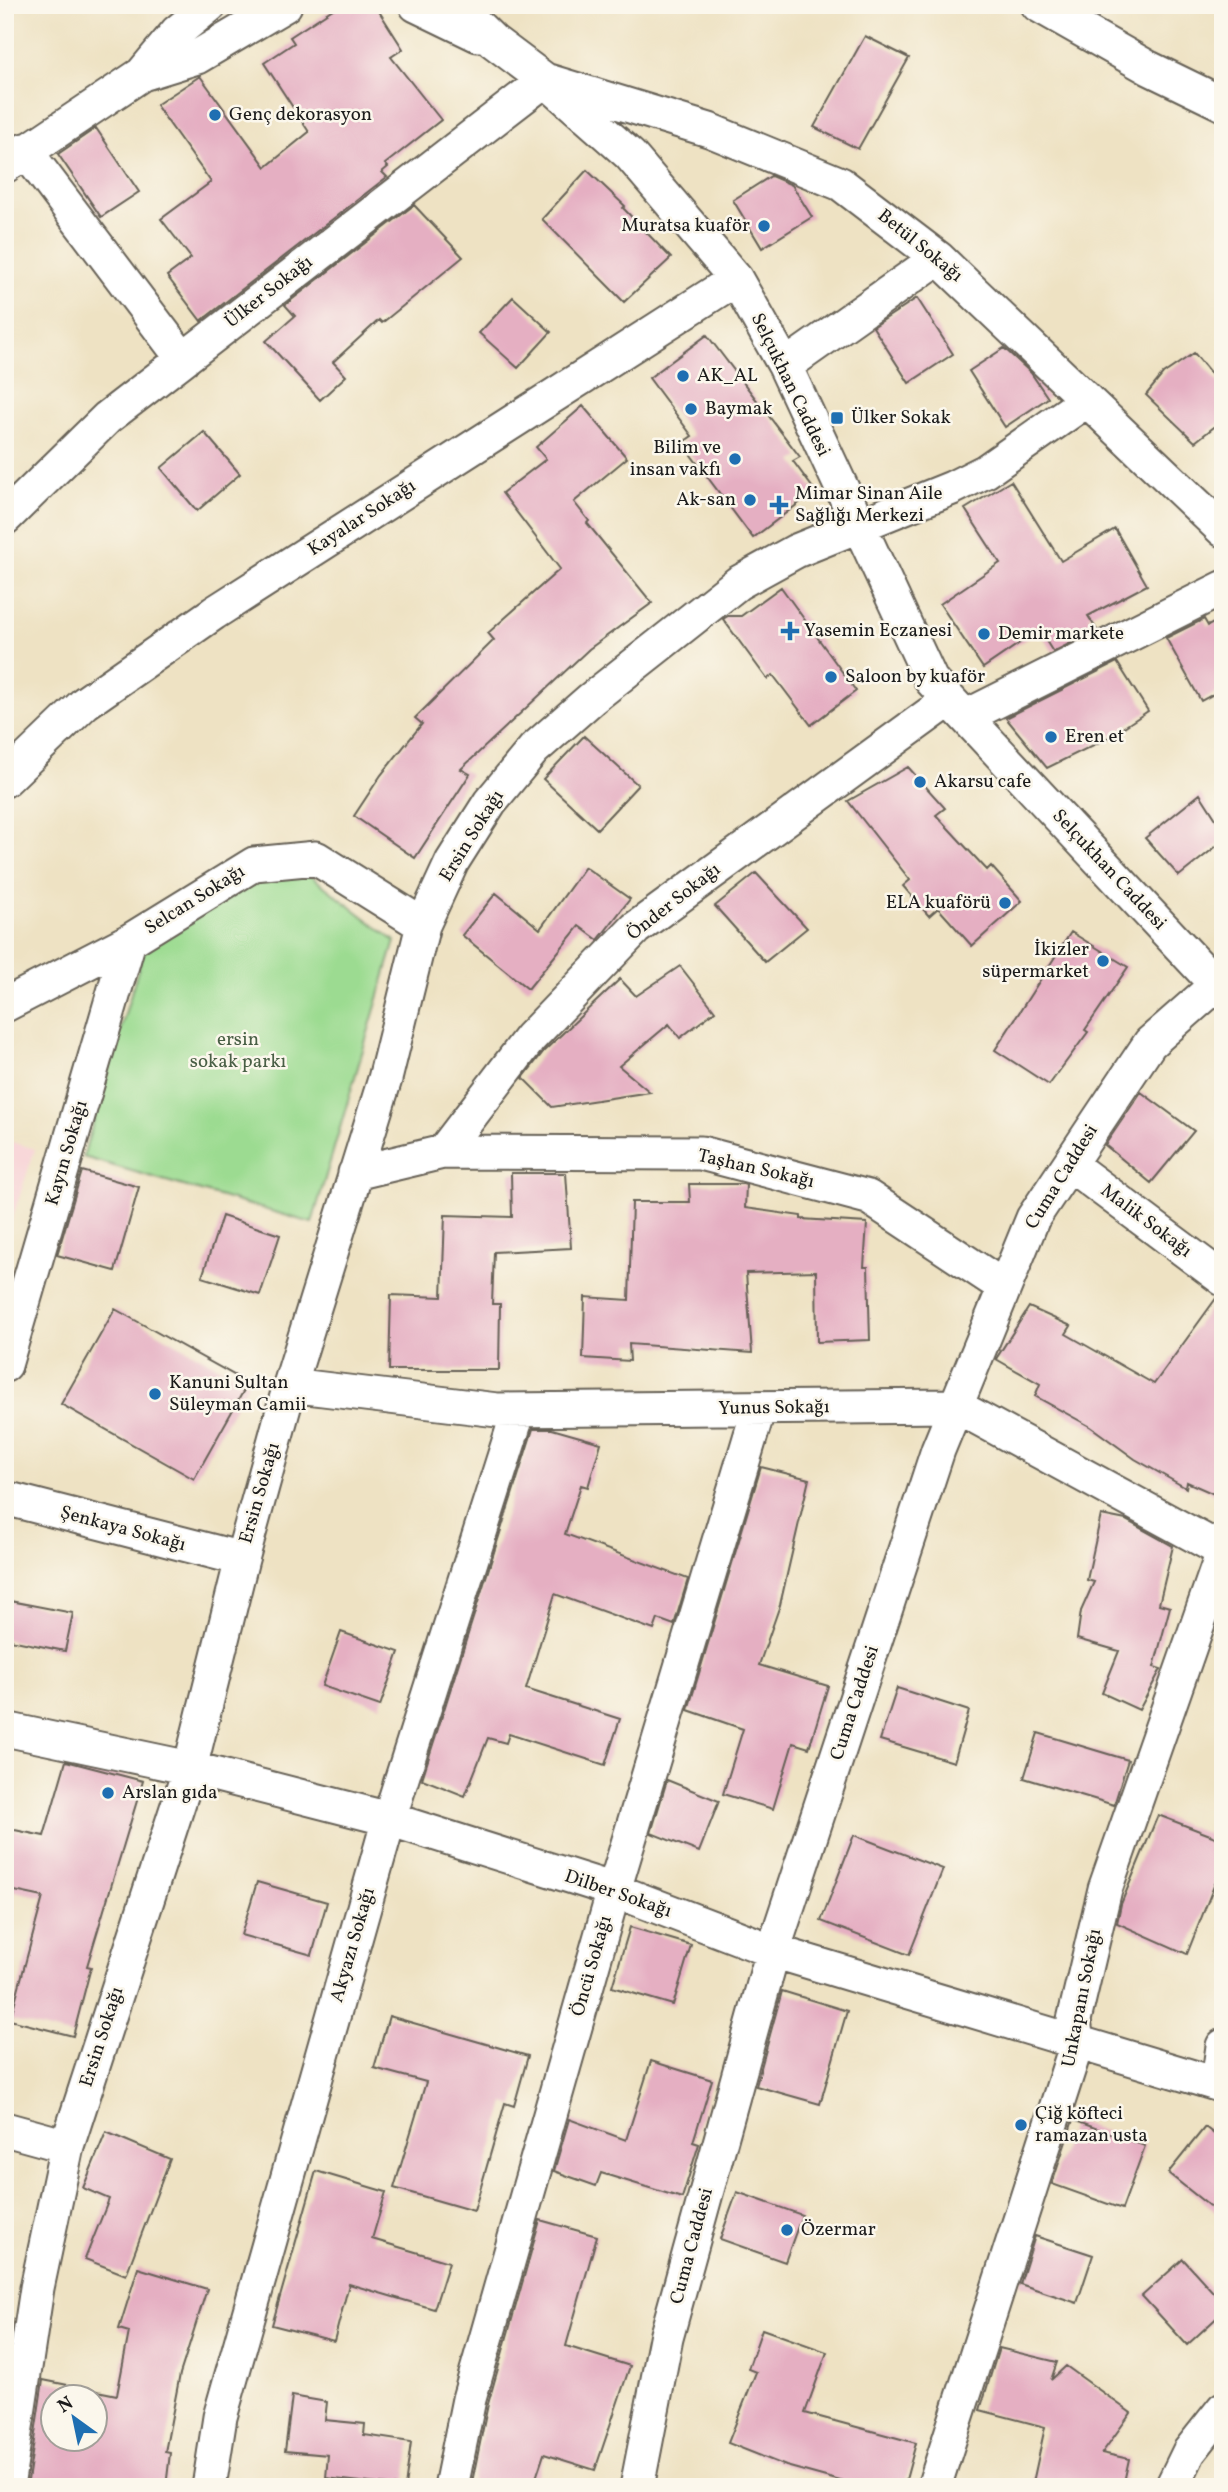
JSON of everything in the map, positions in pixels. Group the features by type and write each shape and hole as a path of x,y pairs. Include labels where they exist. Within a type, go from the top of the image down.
{"street":[{"path":"142,74 177,32 210,5"},
{"path":"183,359 15,158 142,74 197,57 285,5"},
{"name":"Selçukhan Caddesi","path":"416,5 493,41"},
{"name":"Selçukhan Caddesi","path":"456,5 493,41 545,80 630,155 736,279 785,366 931,680 1219,989"},
{"path":"1038,5 1149,68 1223,104"},
{"name":"Betül Sokağı","path":"545,80 709,131 841,184 938,258 1223,530"},
{"name":"Ülker Sokağı","path":"5,518 107,418 545,80"},
{"path":"785,366 938,258"},
{"name":"Kayalar Sokağı","path":"5,780 85,703 214,613 736,279"},
{"name":"Ersin Sokağı","path":"7,2487 37,2288 67,2146 190,1768 242,1559 290,1385 385,1079 423,925 452,862 490,802 534,750 591,699 738,583 796,551 952,488 986,471 1087,400"},
{"name":"Önder Sokağı","path":"443,1152 530,1038 636,928 958,708 1223,588"},
{"name":"Selcan Sokağı","path":"5,1005 129,941 254,864 316,858 423,925"},
{"name":"Kayın Sokağı","path":"5,1365 129,941"},
{"name":"Cuma Caddesi","path":"637,2487 666,2338 773,1951 938,1450 1033,1218 1150,1043 1219,989"},
{"name":"Taşhan Sokağı","path":"355,1172 443,1152 701,1153 868,1197 1004,1287"},
{"name":"Malik Sokağı","path":"1069,1164 1223,1279"},
{"name":"Yunus Sokağı","path":"290,1385 497,1410 956,1406 1223,1552"},
{"name":"Öncü Sokağı","path":"451,2487 469,2399 614,1890 759,1408"},
{"name":"Akyazı Sokağı","path":"209,2487 220,2417 389,1819 519,1410"},
{"name":"Şenkaya Sokağı","path":"5,1498 242,1559"},
{"name":"Unkapanı Sokağı","path":"934,2487 1077,2043 1074,2020 1105,1889 1223,1552"},
{"name":"Dilber Sokağı","path":"5,1729 190,1768 389,1819 614,1890 773,1951 1221,2085"},
{"path":"1221,2085 1223,2046"},
{"path":"5,2129 67,2146"},
{"path":"1172,2487 1189,2452 1223,2409"}],"shaded area":[{"path":"5,1140 35,1149 5,1241"}],"green space":[{"name":"ersin sokak parkı","path":"263,876 311,876 395,941 312,1223 83,1157 145,946"}],"building":[{"path":"339,5 375,5 403,49 391,57 441,120 385,164 388,167 382,172 387,177 201,321 167,276 191,258 161,219 211,182 156,105 200,76 266,167 309,132 264,63 294,43 290,37"},
{"path":"865,36 909,58 858,149 814,127"},
{"path":"96,128 139,192 101,217 58,154"},
{"path":"587,170 625,206 623,208 671,258 624,302 542,219"},
{"path":"771,176 792,185 812,217 762,248 733,200"},
{"path":"414,205 463,257 382,323 379,320 333,362 346,376 320,400 266,341 295,316 285,305"},
{"path":"513,297 551,332 518,368 479,333"},
{"path":"917,298 953,354 909,383 873,327"},
{"path":"707,335 800,457 793,461 815,491 753,538 682,443 692,436 649,378"},
{"path":"1004,348 1031,373 1048,398 1005,427 969,371"},
{"path":"1194,353 1223,388 1223,420 1195,442 1146,395 1163,374"},
{"path":"583,406 627,458 574,502 589,521 587,523 652,603 589,649 461,769 470,774 415,858 354,816 381,775 422,724 415,718 494,640 488,633 560,569 502,493 546,459 536,447"},
{"path":"204,432 240,474 197,511 161,468"},
{"path":"1011,481 1061,561 1115,529 1147,585 1088,616 1097,630 1053,652 1039,630 983,668 940,604 1000,563 965,509"},
{"path":"781,587 856,691 811,725 773,675 767,679 723,619 728,616 741,616"},
{"path":"1223,618 1223,689 1201,701 1166,638 1204,619 1208,626"},
{"path":"1117,662 1148,711 1106,739 1047,768 1006,718"},
{"path":"584,736 638,785 597,829 543,779"},
{"path":"908,767 945,808 936,815 987,870 991,866 1022,901 972,946 938,908 929,916 903,886 910,880 848,801"},
{"path":"1200,794 1223,830 1223,841 1179,876 1145,838"},
{"path":"585,867 630,899 598,940 579,926 528,989 462,935 496,893 540,929"},
{"path":"756,873 807,928 765,962 715,906"},
{"path":"1071,932 1128,967 1085,1030 1088,1032 1049,1085 995,1050"},
{"path":"680,966 715,1011 680,1038 669,1024 619,1066 650,1092 552,1107 523,1078 544,1051 620,979 636,996"},
{"path":"1141,1092 1194,1131 1151,1183 1105,1145"},
{"path":"82,1171 139,1187 115,1271 57,1255"},
{"path":"511,1173 566,1173 571,1248 494,1252 492,1304 500,1304 499,1370 389,1370 391,1295 442,1297 445,1215 512,1217"},
{"path":"689,1184 743,1184 746,1185 745,1208 801,1216 801,1219 867,1223 864,1267 868,1267 870,1340 817,1342 816,1271 746,1273 752,1353 629,1344 630,1361 583,1358 585,1297 629,1300 632,1202 690,1202"},
{"path":"222,1216 280,1235 260,1295 202,1277"},
{"path":"1217,1297 1223,1298 1223,1498 1187,1482 1186,1488 1135,1459 1091,1427 1035,1396 1040,1384 996,1359 1029,1307 1071,1326 1066,1334 1154,1384"},
{"name":"Kanuni Sultan Süleyman Camii","path":"115,1309 248,1383 194,1479 61,1404"},
{"path":"533,1429 552,1429 601,1443 588,1487 581,1485 565,1534 688,1579 674,1625 658,1619 654,1630 555,1594 526,1689 620,1719 605,1765 509,1734 506,1743 488,1738 465,1796 422,1779"},
{"path":"761,1467 809,1479 780,1605 759,1665 828,1686 809,1748 793,1743 773,1809 723,1794 743,1729 688,1710"},
{"path":"1101,1515 1126,1520 1173,1546 1159,1604 1170,1607 1154,1667 1161,1669 1139,1710 1102,1693 1119,1651 1077,1639 1081,1611 1094,1582 1087,1580"},
{"path":"5,1600 73,1613 65,1651 5,1639"},
{"path":"341,1632 399,1652 380,1706 322,1686"},
{"path":"897,1688 969,1711 954,1762 880,1740"},
{"path":"1038,1733 1128,1760 1114,1805 1024,1778"},
{"path":"66,1761 143,1781 87,1966 91,1967 73,2036 10,2020 43,1897 5,1889 5,1828 44,1836"},
{"path":"667,1780 719,1801 699,1852 651,1833"},
{"path":"1158,1815 1223,1840 1223,1863 1187,1954 1117,1923 1121,1904"},
{"path":"854,1835 943,1869 909,1955 821,1921"},
{"path":"257,1882 327,1902 312,1955 241,1935"},
{"path":"630,1927 691,1945 673,2005 612,1987"},
{"path":"782,1991 847,2011 820,2104 756,2086"},
{"path":"389,2016 528,2056 514,2106 505,2103 474,2211 394,2188 426,2082 374,2068"},
{"path":"651,2061 712,2080 693,2142 699,2144 682,2198 601,2173 596,2186 554,2171 569,2119 626,2140"},
{"path":"1073,2120 1145,2146 1122,2209 1052,2184"},
{"path":"1205,2127 1223,2141 1223,2217 1168,2173"},
{"path":"106,2132 170,2159 126,2275 85,2259 109,2199 83,2188"},
{"path":"316,2171 386,2192 372,2239 449,2262 434,2309 349,2284 334,2341 272,2325"},
{"path":"737,2192 802,2215 785,2262 720,2239"},
{"path":"540,2220 597,2236 566,2346 630,2366 595,2470 544,2454 533,2487 471,2487 488,2404"},
{"path":"1035,2236 1093,2255 1077,2303 1020,2284"},
{"path":"1183,2259 1223,2303 1223,2312 1187,2345 1142,2296"},
{"path":"138,2268 207,2289 180,2374 165,2452 170,2453 166,2487 27,2487 38,2413 38,2454 108,2454 108,2393 117,2395 129,2332 119,2329"},
{"path":"762,2329 827,2352 805,2413 916,2443 904,2487 862,2487 786,2466 728,2443 756,2372 748,2369"},
{"path":"999,2348 1057,2362 1051,2380 1066,2366 1131,2413 1102,2453 1129,2459 1123,2487 1032,2487 1045,2427 980,2410"},
{"path":"43,2380 63,2384 42,2384"},
{"path":"292,2396 327,2402 325,2420 365,2424 364,2435 411,2442 405,2487 326,2478 328,2455 285,2451"}],"place":[{"name":"Genç dekorasyon","path":"215,115"},
{"name":"Muratsa kuaför","path":"764,226"},
{"name":"AK_AL","path":"683,376"},
{"name":"Baymak","path":"691,409"},
{"name":"Ülker Sokak","path":"837,418"},
{"name":"Bilim ve insan vakfı","path":"735,459"},
{"name":"Ak-san","path":"750,500"},
{"name":"Mimar Sinan Aile Sağlığı Merkezi","path":"779,505"},
{"name":"Yasemin Eczanesi","path":"790,631"},
{"name":"Demir markete","path":"984,634"},
{"name":"Saloon by kuaför","path":"831,677"},
{"name":"Eren et","path":"1051,737"},
{"name":"Akarsu cafe","path":"920,782"},
{"name":"ELA kuaförü","path":"1005,903"},
{"name":"İkizler süpermarket","path":"1103,961"},
{"name":"Kanuni Sultan Süleyman Camii","path":"155,1394"},
{"name":"Arslan gıda","path":"108,1793"},
{"name":"Çiğ köfteci ramazan usta","path":"1021,2125"},
{"name":"Özermar","path":"787,2230"}]}
